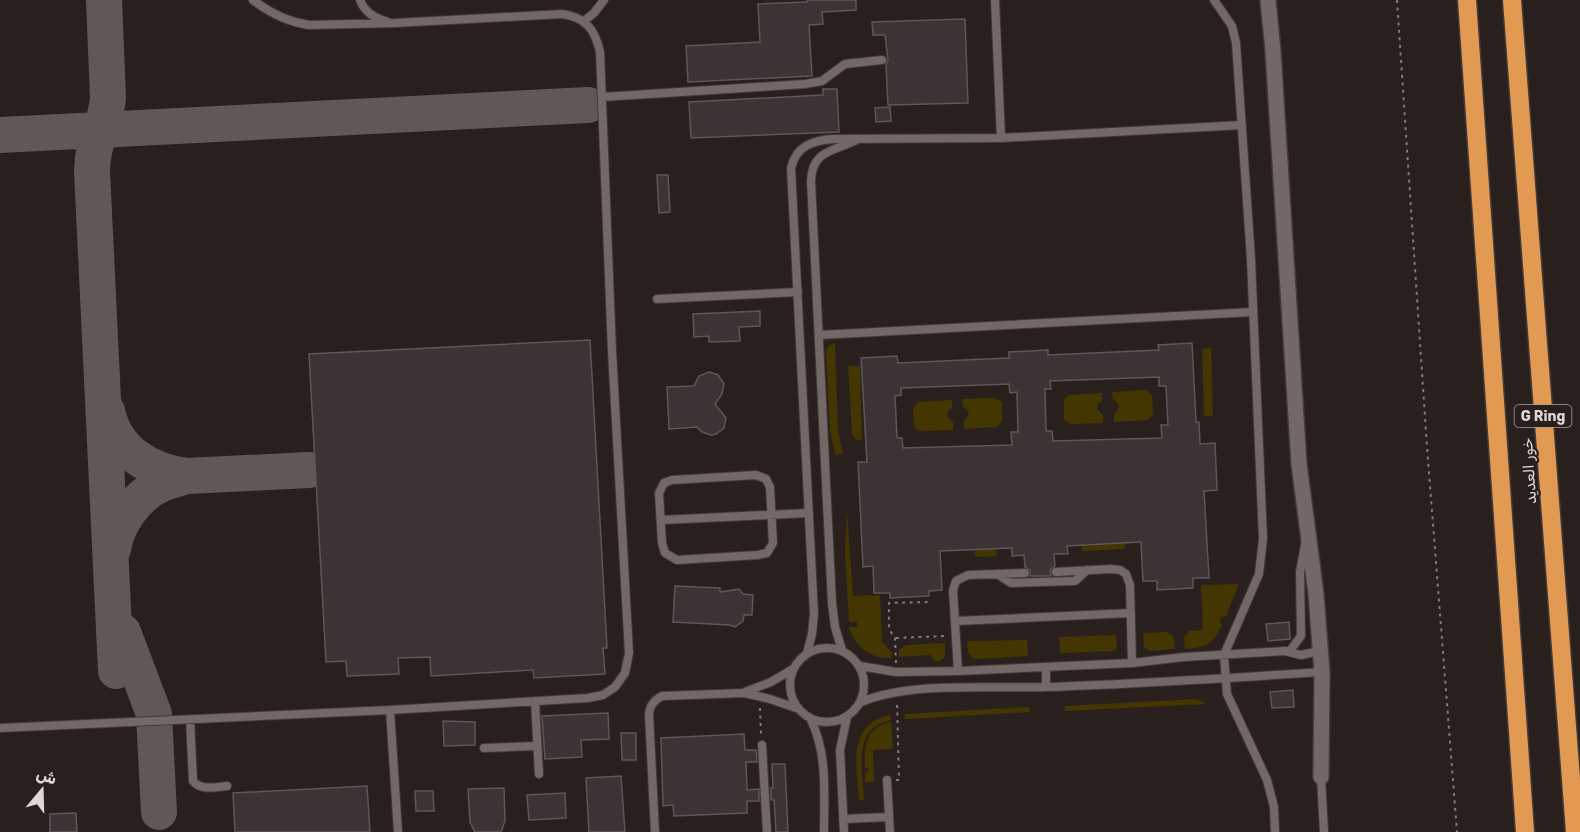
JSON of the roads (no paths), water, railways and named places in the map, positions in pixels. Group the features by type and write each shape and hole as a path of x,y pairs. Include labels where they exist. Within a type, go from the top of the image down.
{"highway":[{"name":"خور العديد","path":"1467,0 1525,832"},
{"name":"خور العديد","path":"1512,0 1575,832"}],"street":[{"path":"1268,0 1299,464 1316,594 1322,672 1321,777"}],"lane":[{"path":"0,728 390,710 588,698 603,695 615,687 622,680 629,662 602,97 597,38 592,28 573,16 549,14 395,23 309,25 273,14 253,0"},
{"path":"360,0 366,11 395,23"},
{"path":"584,21 604,0"},
{"path":"995,0 1001,138"},
{"path":"1214,0 1232,26 1235,35 1253,312 1263,550 1255,585 1224,655 1225,678 1229,702 1268,780 1274,807 1275,832"},
{"path":"602,97 805,84 822,81 845,64 882,60"},
{"path":"807,653 814,614 791,168 795,156 803,147 816,141 834,139 1001,138 1242,125"},
{"path":"842,650 835,627 832,603 811,175 815,163 823,154 858,140"},
{"path":"657,298 798,292"},
{"path":"819,335 1253,312"},
{"path":"756,475 769,483 771,515 773,543 767,553 677,560 669,557 663,549 659,493 668,481 756,475"},
{"path":"661,520 808,513"},
{"path":"1290,651 1301,636 1300,573 1307,537"},
{"path":"997,574 1011,583 1075,581 1087,570"},
{"path":"1056,572 1116,570 1126,574 1130,580 1132,663"},
{"path":"958,671 953,590 957,581 964,576 1025,573"},
{"path":"956,621 1131,613"},
{"path":"655,832 649,714 652,703 662,696 744,693 799,709 810,718 832,722 847,717 861,702 865,681 860,666 849,654 828,647 807,653 793,669 771,682 744,693"},
{"path":"860,666 896,672 958,671 1132,663 1290,651 1301,655 1320,651"},
{"path":"1046,667 1046,687"},
{"path":"793,669 790,691 799,709"},
{"path":"861,702 886,693 911,690 1046,687 1322,672"},
{"path":"534,701 539,774"},
{"path":"390,710 398,832"},
{"path":"844,832 840,750 847,717"},
{"path":"810,718 818,735 822,753 824,832"},
{"path":"190,719 193,782 203,788 226,786"},
{"path":"762,745 767,832"},
{"path":"484,748 537,746"},
{"path":"1321,777 1323,832"},
{"path":"887,780 890,832"},
{"path":"843,819 889,817"}]}
